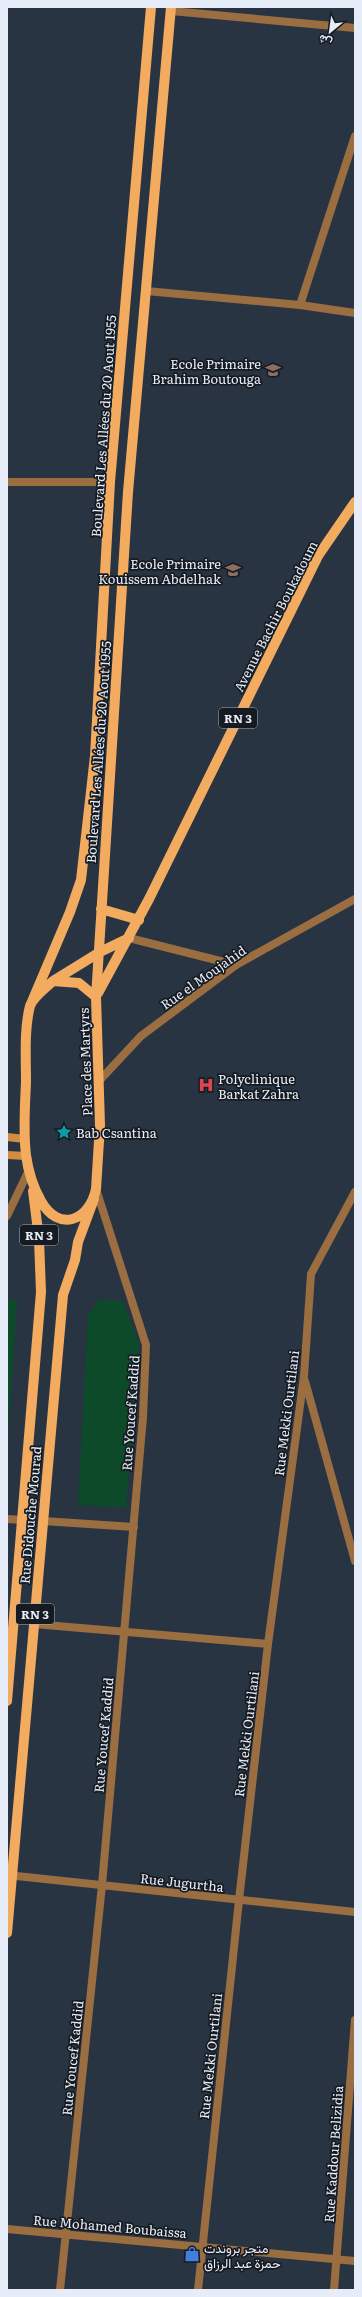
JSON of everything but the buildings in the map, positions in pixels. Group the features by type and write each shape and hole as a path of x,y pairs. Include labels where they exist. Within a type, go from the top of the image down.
{"main road":[{"name":"Boulevard Les Allées du 20 Aout 1955","path":"31,1004 70,912 81,880 95,756 110,482 151,7"},
{"name":"Boulevard Les Allées du 20 Aout 1955","path":"96,997 128,492 171,9"},
{"name":"Avenue Bachir Boukadoum","path":"129,938 318,556 355,502"},
{"path":"101,909 139,920"},
{"path":"95,1194 85,1213 74,1219 64,1219 52,1214 42,1202 30,1174 26,1156 25,1139 27,1039 31,1004 53,981 100,952 129,938"},
{"name":"RN 3","path":"96,997 129,938"},
{"name":"Place des Martyrs","path":"53,981 78,983 96,997 100,1125 95,1194"},
{"path":"7,1137 25,1139"},
{"path":"7,1154 26,1156"},
{"name":"Rue Didouche Mourad","path":"7,1701 10,1621 22,1520 41,1292 39,1239 30,1174"},
{"name":"Rue Didouche Mourad","path":"7,1933 10,1876 63,1295 75,1260 78,1242 95,1194"}],"street":[{"path":"171,9 355,28"},
{"path":"300,305 355,136"},
{"path":"146,291 300,305 355,313"},
{"path":"7,482 110,482"},
{"name":"Rue el Moujahid","path":"99,1081 141,1036 236,965 355,899"},
{"path":"129,938 236,965"},
{"path":"7,1216 30,1174"},
{"name":"Rue Mekki Ourtilani","path":"198,2290 239,1900 268,1644 304,1376 311,1274 355,1192"},
{"name":"Rue Youcef Kaddid","path":"60,2290 102,1885 143,1417 146,1345 95,1194"},
{"path":"304,1376 355,1561"},
{"path":"7,1519 22,1520"},
{"path":"43,1521 134,1527"},
{"path":"34,1624 268,1644"},
{"name":"Rue Jugurtha","path":"10,1876 355,1912"},
{"name":"Rue Kaddour Belizidia","path":"334,2290 355,2020"},
{"name":"Rue Mohamed Boubaissa","path":"7,2229 355,2261"}],"green space":[{"path":"7,1299 17,1301 7,1455"},
{"path":"99,1300 123,1301 139,1343 126,1508 78,1505 88,1315"}],"place":[{"name":"Ecole Primaire Brahim Boutouga","path":"273,370"},
{"name":"Ecole Primaire Kouissem Abdelhak","path":"233,570"},
{"name":"Polyclinique Barkat Zahra","path":"206,1085"},
{"name":"Bab Csantina","path":"64,1132"},
{"name":"متجر بروندت حمزة عبد الرزاق","path":"192,2254"}]}
